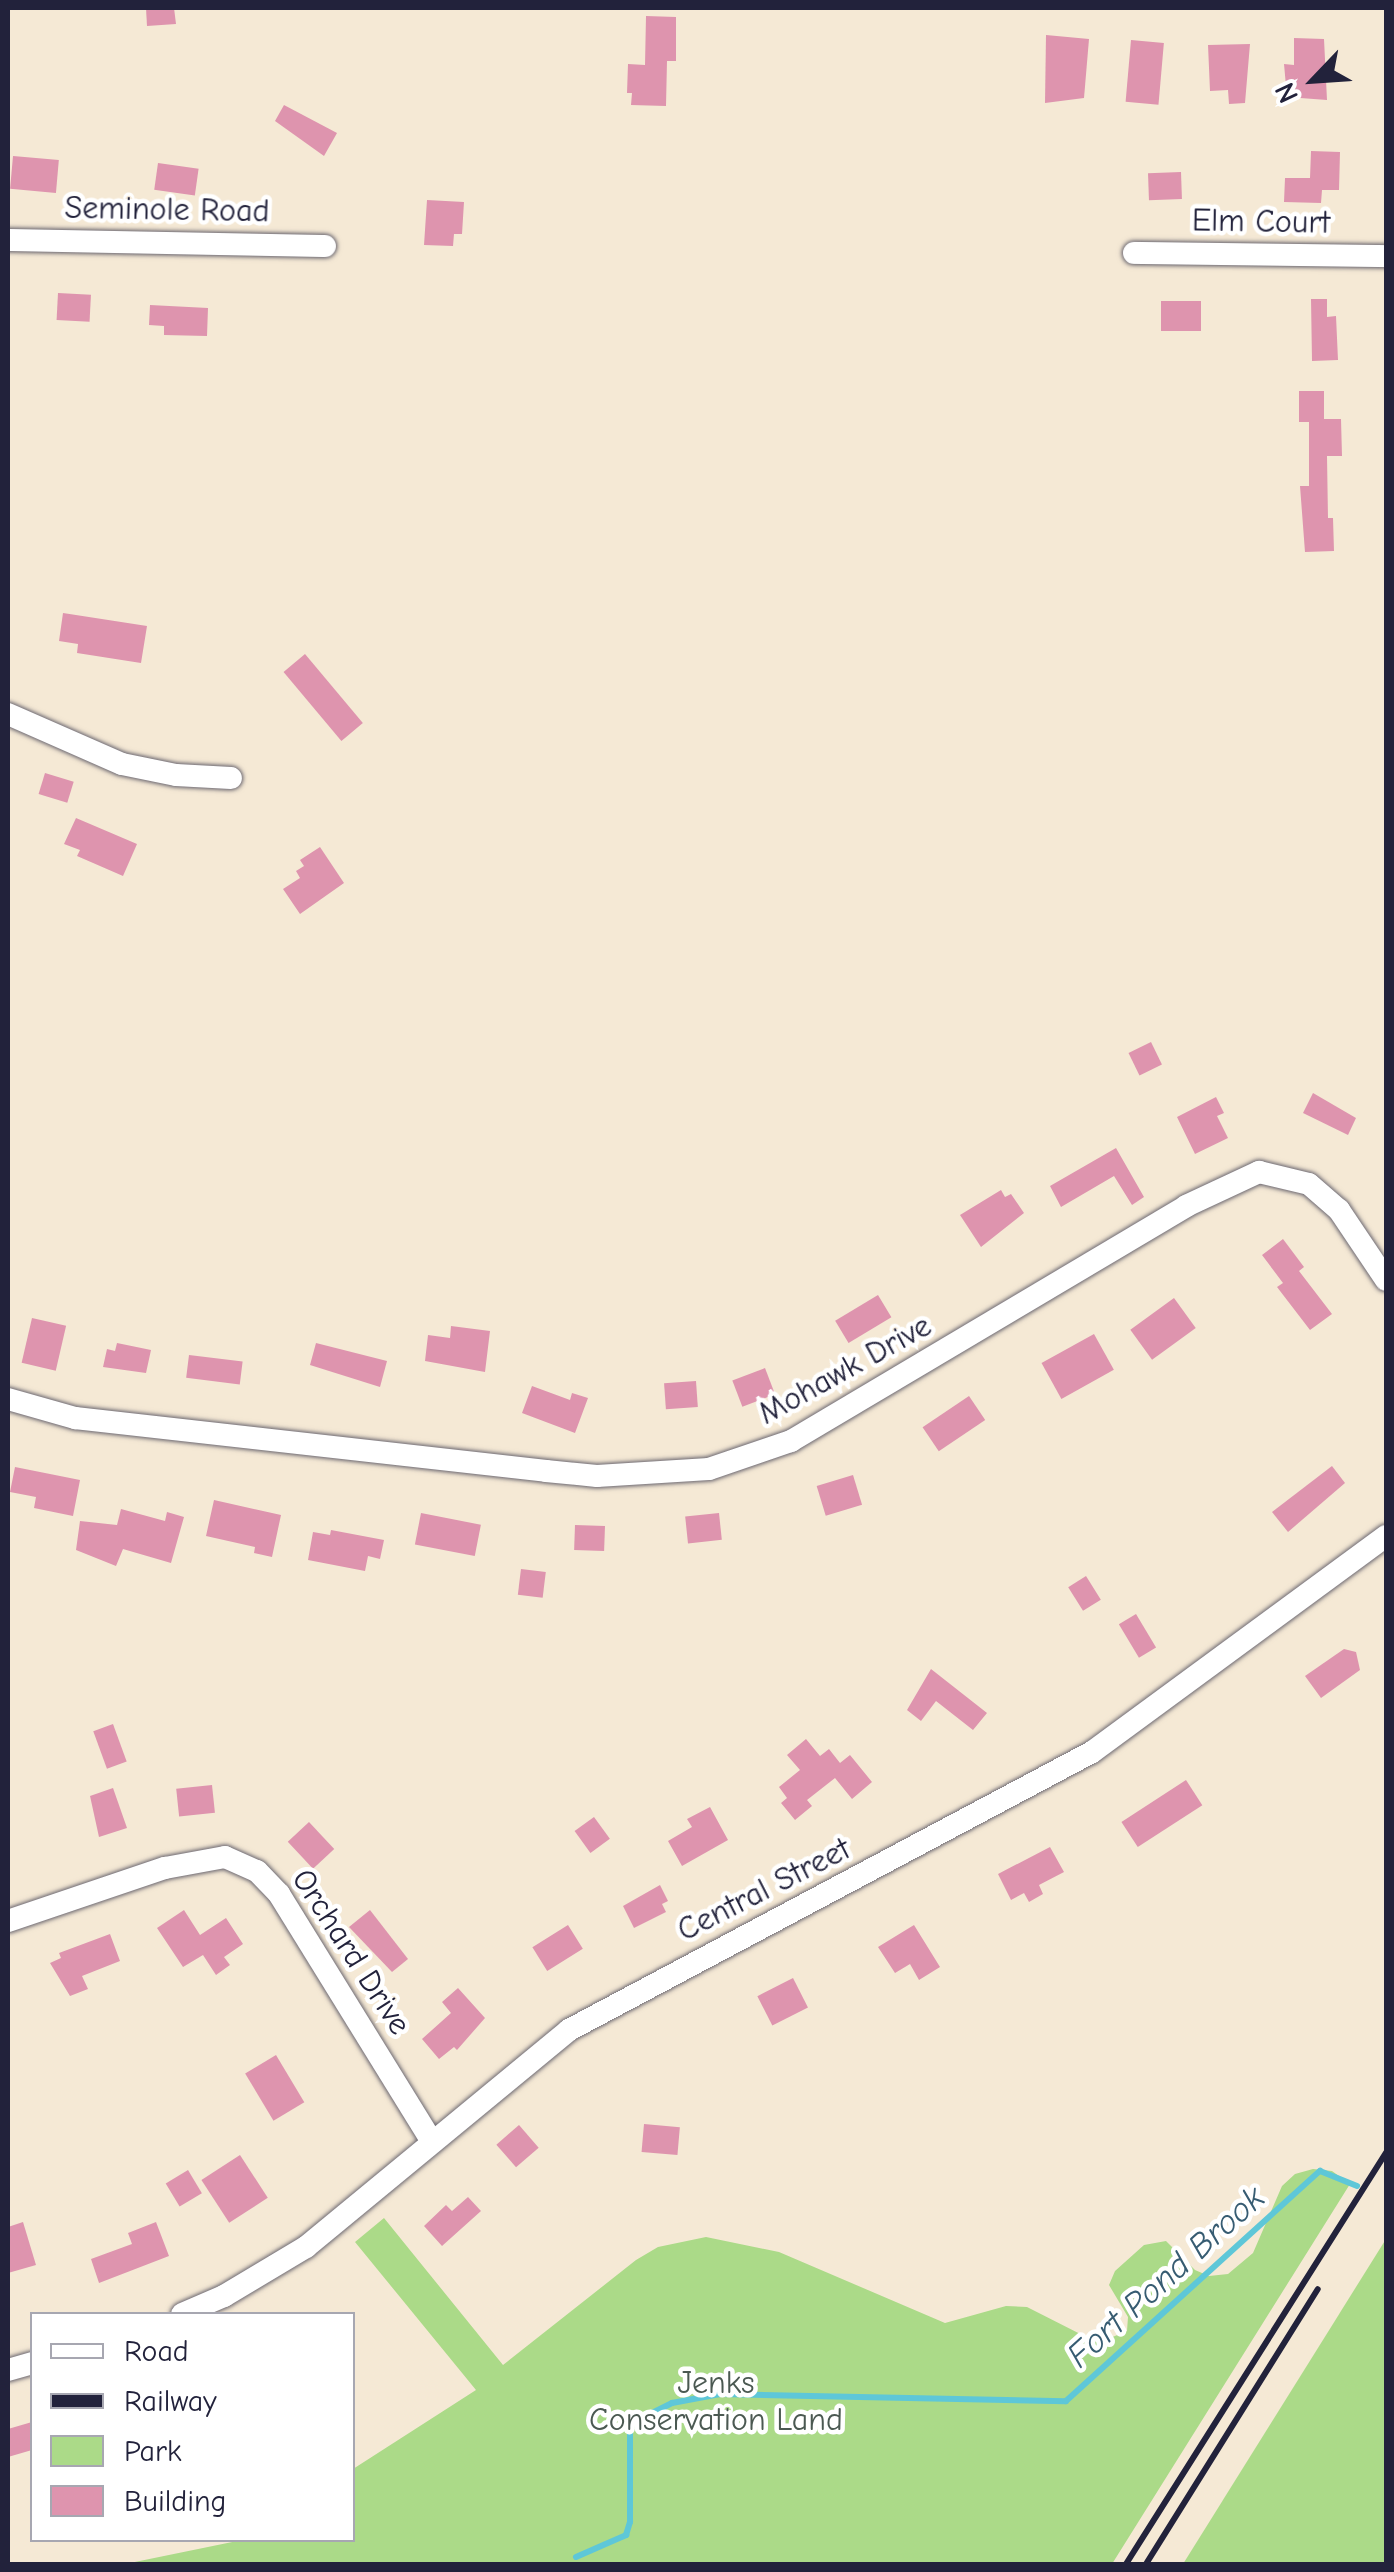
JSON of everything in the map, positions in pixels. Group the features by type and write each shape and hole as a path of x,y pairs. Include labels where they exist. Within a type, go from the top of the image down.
{"street":[{"name":"Seminole Road","path":"8,240 324,246"},
{"name":"Elm Court","path":"1134,253 1386,256"},
{"path":"8,714 122,764 176,775 230,778"},
{"name":"Mohawk Drive","path":"8,1399 74,1418 597,1476 709,1469 804,1434 1186,1206 1259,1172 1309,1184 1339,1210 1386,1280"},
{"name":"Central Street","path":"187,2312 224,2296 306,2247 569,2030 1092,1752 1386,1536"},
{"name":"Orchard Drive","path":"8,1921 165,1868 226,1857 256,1871 279,1894 431,2140"}],"green space":[{"name":"Jenks Conservation Land","path":"1313,2169 1332,2171 1350,2184 1112,2564 125,2564 232,2542 355,2542 355,2468 476,2390 355,2242 384,2218 503,2365 636,2260 658,2247 706,2237 779,2252 945,2323 1006,2306 1027,2307 1098,2343 1127,2331 1128,2317 1109,2285 1115,2271 1144,2245 1166,2241 1195,2270 1209,2276 1228,2274 1253,2253 1282,2186 1295,2174"},
{"path":"1386,2239 1386,2564 1183,2564"}],"building":[{"path":"146,8 174,8 176,24 147,26"},
{"path":"646,16 676,17 676,61 667,61 666,106 631,105 632,93 627,93 628,64 645,65"},
{"path":"1046,35 1089,39 1084,98 1045,103"},
{"path":"1294,38 1324,39 1327,100 1287,97 1284,64 1294,65"},
{"path":"1131,40 1164,43 1158,105 1126,102"},
{"path":"1250,44 1245,103 1229,104 1228,90 1210,91 1208,45"},
{"path":"284,105 337,133 324,156 275,121"},
{"path":"1311,151 1340,152 1339,190 1322,190 1321,203 1284,202 1285,178 1310,178"},
{"path":"13,156 59,160 56,193 10,189"},
{"path":"158,163 199,169 195,195 154,190"},
{"path":"1181,172 1182,199 1149,200 1148,173"},
{"path":"427,200 464,202 462,234 454,234 453,246 424,245"},
{"path":"58,293 91,295 90,322 57,320"},
{"path":"1311,299 1327,299 1327,317 1336,316 1338,360 1312,361"},
{"path":"1161,301 1201,301 1201,331 1161,331"},
{"path":"150,305 208,308 207,336 164,335 164,326 149,325"},
{"path":"1299,391 1324,391 1324,419 1341,419 1342,456 1327,456 1328,518 1333,518 1334,551 1305,552 1300,486 1309,486 1309,422 1299,422"},
{"path":"63,613 147,626 141,663 77,653 78,644 59,641"},
{"path":"305,654 363,723 341,741 284,672"},
{"path":"45,773 74,782 67,803 39,794"},
{"path":"76,818 137,844 123,876 77,856 80,850 64,844"},
{"path":"320,847 344,883 300,914 283,889 300,878 296,871 304,866 300,860"},
{"path":"1151,1042 1162,1064 1139,1075 1129,1053"},
{"path":"1313,1093 1356,1118 1348,1135 1303,1113"},
{"path":"1216,1097 1224,1113 1217,1116 1228,1138 1195,1154 1177,1117"},
{"path":"1116,1148 1144,1197 1132,1205 1114,1176 1061,1207 1050,1186"},
{"path":"1001,1190 1005,1197 1011,1194 1024,1213 981,1247 960,1215"},
{"path":"1283,1239 1304,1267 1299,1271 1332,1314 1310,1330 1277,1287 1283,1283 1262,1255"},
{"path":"878,1295 891,1317 849,1343 835,1321"},
{"path":"1174,1298 1196,1328 1152,1360 1130,1330"},
{"path":"32,1318 66,1326 56,1371 22,1363"},
{"path":"451,1326 490,1331 485,1372 425,1361 428,1335 450,1338"},
{"path":"1094,1334 1114,1370 1061,1399 1042,1363"},
{"path":"117,1343 151,1350 146,1373 103,1367 107,1349 115,1351"},
{"path":"316,1343 387,1361 380,1387 310,1365"},
{"path":"189,1355 243,1362 240,1384 186,1378"},
{"path":"765,1368 775,1394 742,1407 732,1381"},
{"path":"696,1381 698,1407 666,1409 664,1383"},
{"path":"532,1386 570,1400 572,1393 588,1398 575,1433 522,1413"},
{"path":"969,1396 985,1420 939,1451 923,1427"},
{"path":"1332,1466 1345,1483 1288,1532 1272,1512"},
{"path":"15,1467 80,1480 73,1516 34,1508 36,1497 10,1492"},
{"path":"853,1475 862,1505 826,1516 817,1486"},
{"path":"214,1500 281,1515 272,1557 254,1553 255,1547 206,1536"},
{"path":"121,1509 165,1521 167,1512 184,1517 171,1563 123,1549 116,1566 76,1550 80,1521 117,1525"},
{"path":"421,1513 481,1525 475,1556 415,1544"},
{"path":"719,1513 722,1540 688,1543 685,1517"},
{"path":"575,1525 605,1526 604,1551 574,1550"},
{"path":"331,1530 384,1540 380,1559 368,1556 365,1571 308,1560 313,1532 330,1535"},
{"path":"521,1569 546,1572 543,1598 518,1595"},
{"path":"1086,1576 1101,1600 1083,1611 1068,1587"},
{"path":"1136,1614 1156,1647 1139,1658 1119,1624"},
{"path":"1344,1649 1356,1652 1360,1670 1321,1698 1305,1676"},
{"path":"931,1669 987,1713 973,1730 936,1701 921,1721 907,1710"},
{"path":"113,1724 127,1762 107,1769 93,1731"},
{"path":"806,1739 820,1756 829,1749 840,1763 850,1755 872,1782 852,1799 835,1778 807,1800 812,1806 795,1820 781,1803 787,1798 779,1787 800,1770 787,1755"},
{"path":"1186,1780 1202,1805 1138,1847 1121,1822"},
{"path":"212,1785 215,1813 179,1817 176,1789"},
{"path":"113,1788 127,1828 99,1837 90,1796"},
{"path":"710,1807 728,1840 682,1866 668,1841 692,1827 687,1819"},
{"path":"594,1817 610,1839 590,1853 575,1831"},
{"path":"309,1822 334,1849 313,1869 288,1842"},
{"path":"1050,1847 1064,1872 1039,1885 1043,1894 1029,1902 1024,1893 1011,1900 998,1874"},
{"path":"660,1885 668,1901 662,1904 666,1912 634,1928 623,1906"},
{"path":"184,1910 200,1935 226,1918 243,1944 224,1957 230,1965 216,1975 203,1955 183,1967 157,1928"},
{"path":"370,1910 408,1959 392,1972 349,1927"},
{"path":"568,1925 583,1949 547,1971 532,1947"},
{"path":"914,1925 940,1967 919,1980 910,1964 895,1973 878,1947"},
{"path":"110,1934 120,1961 82,1976 88,1989 70,1996 50,1963 61,1958 59,1953"},
{"path":"793,1978 808,2007 772,2026 757,1996"},
{"path":"458,1988 485,2018 457,2050 454,2047 439,2059 422,2039 451,2013 442,2002"},
{"path":"276,2055 304,2102 273,2121 245,2074"},
{"path":"644,2124 680,2127 677,2155 642,2152"},
{"path":"519,2125 539,2148 516,2167 496,2145"},
{"path":"240,2155 268,2198 229,2223 201,2180"},
{"path":"188,2170 202,2193 180,2207 166,2183"},
{"path":"468,2197 481,2211 442,2246 424,2226 446,2205 452,2211"},
{"path":"23,2222 36,2265 8,2273 8,2227"},
{"path":"156,2222 169,2256 99,2283 91,2259 132,2244 128,2233"},
{"path":"30,2423 30,2451 8,2457 8,2429"}],"waterway":[{"name":"Fort Pond Brook","path":"576,2557 626,2535 630,2522 630,2424 672,2403 720,2394 1066,2401 1320,2171 1357,2186"}],"railway":[{"path":"1126,2564 1386,2152"},
{"path":"1146,2564 1318,2289"}]}
